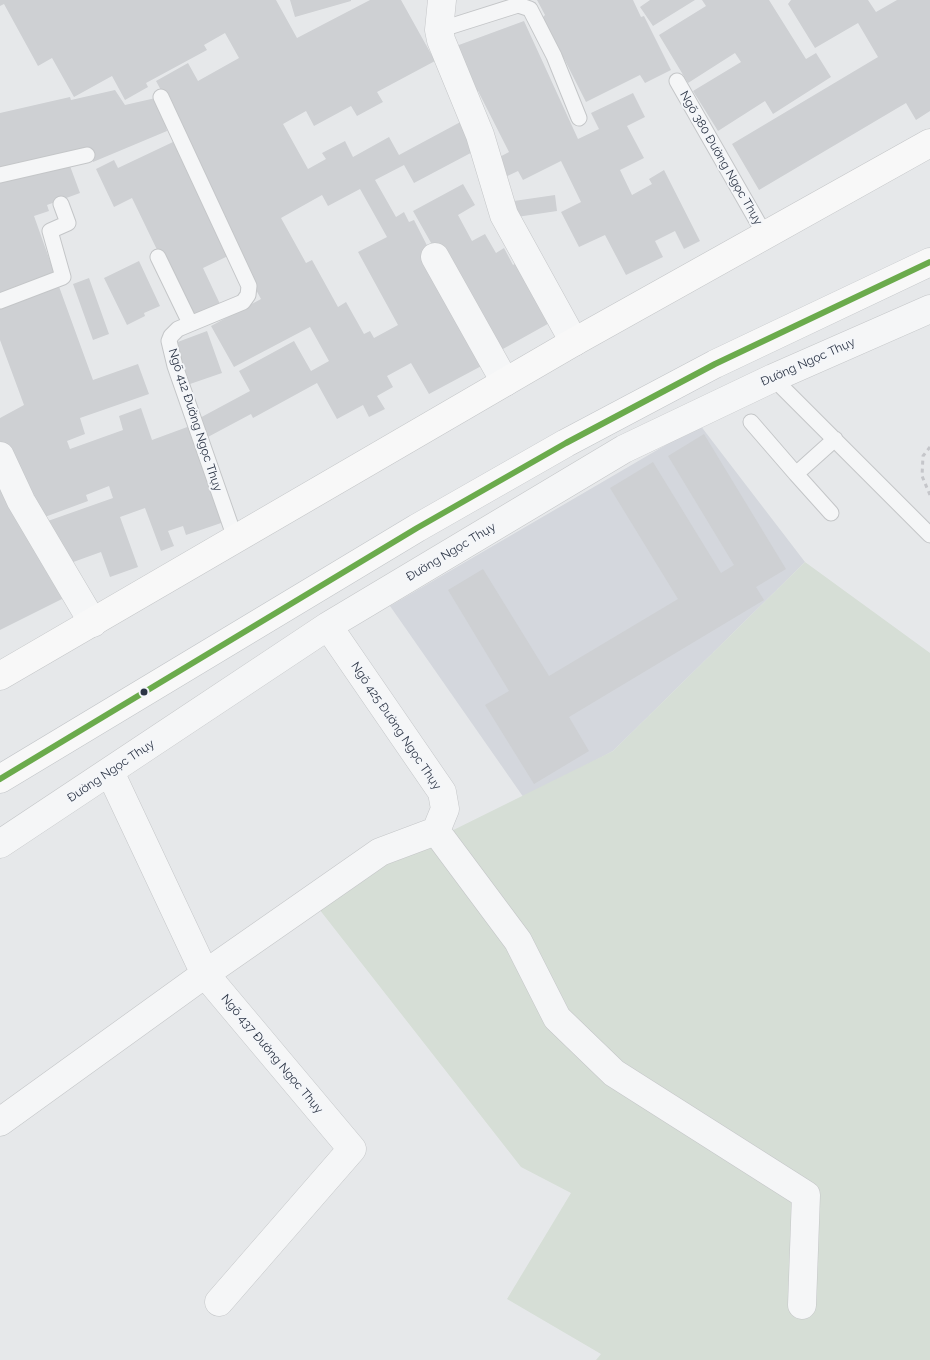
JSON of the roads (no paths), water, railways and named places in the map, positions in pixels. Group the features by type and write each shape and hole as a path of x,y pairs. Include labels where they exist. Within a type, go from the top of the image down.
{"street":[{"path":"442,0 439,30 480,135 504,215 574,342"},
{"path":"0,676 574,342 930,142"},
{"path":"435,257 505,382"},
{"path":"0,779 417,528 566,443 715,364 930,262"},
{"name":"Đường Ngọc Thụy","path":"0,844 328,626 624,449 773,378 930,309"},
{"path":"0,456 21,501 92,623"},
{"name":"Ngõ 425 Đường Ngọc Thụy","path":"328,626 442,792 445,809 436,831"},
{"name":"Ngõ 437 Đường Ngọc Thụy","path":"110,772 205,974 352,1149 219,1302"},
{"path":"0,1122 205,974 380,852 436,831 518,941 557,1018 614,1073 806,1195 802,1305"}],"lane":[{"path":"439,30 511,6 529,5 554,56 579,118"},
{"name":"Ngõ 380 Đường Ngọc Thụy","path":"677,81 765,235"},
{"name":"Ngõ 412 Đường Ngọc Thụy","path":"161,97 249,286 248,295 243,302 178,329 171,336 170,348 235,538"},
{"path":"0,175 87,155"},
{"path":"0,300 64,277 50,231 68,223 61,204"},
{"path":"158,257 190,323"},
{"path":"773,378 930,535"},
{"path":"751,422 831,513"},
{"path":"796,474 834,439"}]}
